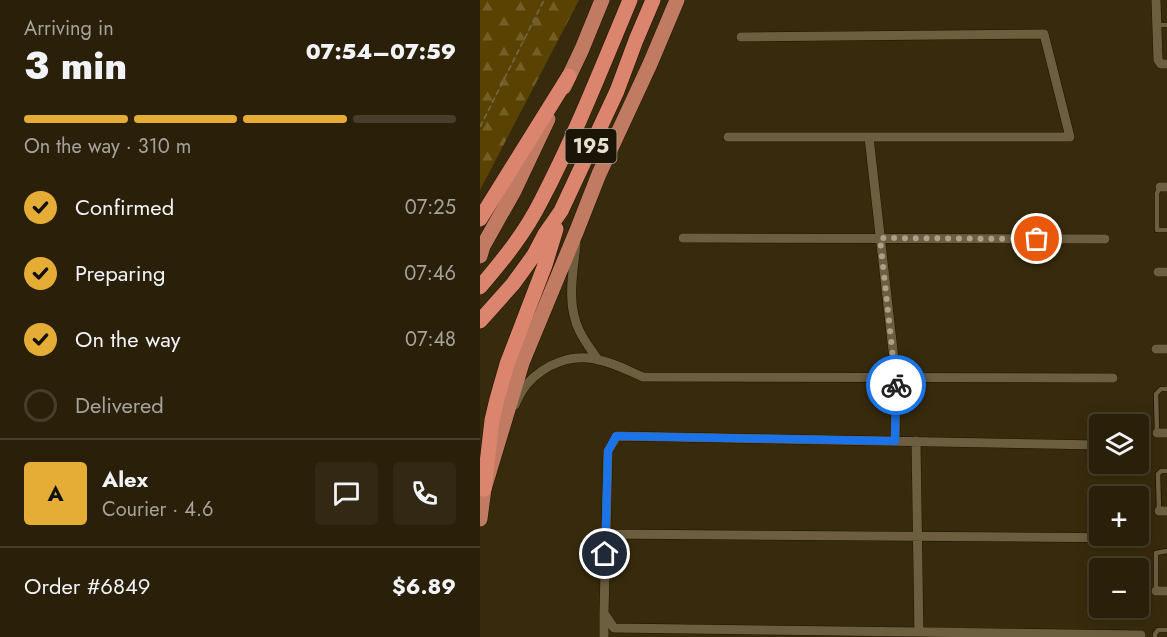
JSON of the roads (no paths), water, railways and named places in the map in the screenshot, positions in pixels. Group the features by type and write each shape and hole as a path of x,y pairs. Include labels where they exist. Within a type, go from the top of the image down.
{"highway":[{"name":"195","path":"480,287 521,235 541,202 584,110 630,0"},
{"name":"195","path":"480,321 513,284 561,212 617,91 653,0"},
{"path":"480,219 569,76"},
{"path":"484,489 492,420 497,399 507,364 545,265 561,212"}],"main road":[{"path":"480,256 483,246 514,191 603,0"},
{"path":"480,519 484,489 522,363 578,230 598,174 650,64 677,0"}],"street":[{"path":"1156,0 1162,25 1158,60 1164,64"},
{"path":"728,137 1070,137 1044,34 741,37"},
{"path":"869,137 896,377 895,441"},
{"path":"578,230 571,289 574,317 580,333 598,360"},
{"path":"683,238 1105,239"},
{"path":"1156,350 1167,350"},
{"path":"504,423 526,385 540,372 556,363 574,358 598,360 643,377 1113,378"},
{"path":"604,637 608,451 616,436 1089,445"},
{"path":"916,441 919,635"},
{"path":"606,534 1089,538"},
{"path":"1156,591 1167,591"},
{"path":"604,613 614,628 919,635 1141,635"}],"lane":[{"path":"1163,188 1157,194 1157,230 1167,230"},
{"path":"1162,433 1156,394 1161,389 1167,389"},
{"path":"1163,511 1158,474 1161,471 1167,471"},
{"path":"1156,591 1156,553 1167,551"},
{"path":"1155,637 1158,630 1167,630"}]}
